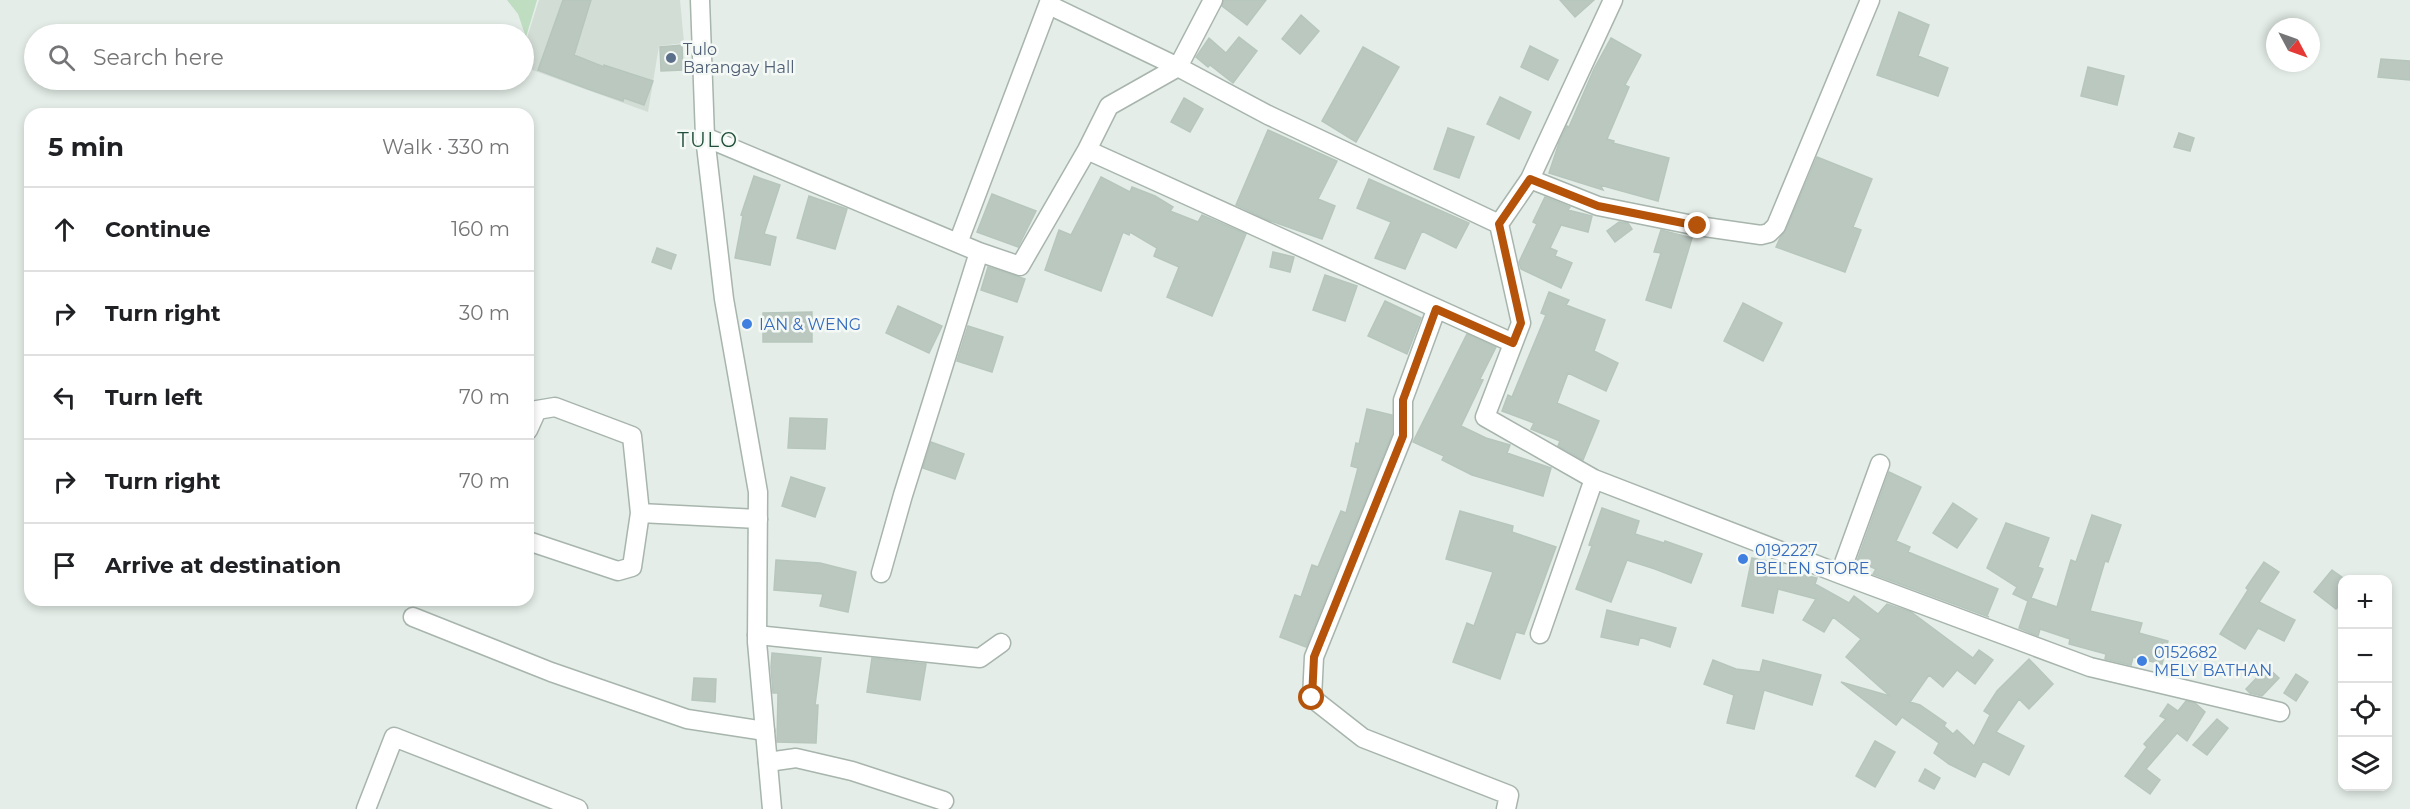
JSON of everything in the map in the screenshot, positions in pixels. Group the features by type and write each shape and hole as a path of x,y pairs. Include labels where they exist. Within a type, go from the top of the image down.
{"street":[{"path":"700,0 705,137 724,298 758,492 757,635 772,809"},
{"path":"705,137 979,252 1020,266 1087,150 1109,106 1178,67 1214,0"},
{"path":"1613,0 1530,179 1499,224 1521,323 1485,417 1594,479 2090,667 2280,712"},
{"path":"1530,179 1598,206 1698,226 1761,235 1769,233 1776,226 1870,0"},
{"path":"958,243 1049,2 1268,115 1499,224"},
{"path":"1087,150 1513,343"},
{"path":"881,573 979,252"},
{"path":"1436,309 1403,400 1403,436 1314,657 1312,698 1363,738 1509,795 1506,809"},
{"path":"534,417 537,410 555,407 632,436 640,513 632,567 618,571 534,543"},
{"path":"1840,574 1880,464"},
{"path":"1540,634 1594,479"},
{"path":"640,513 758,519"},
{"path":"414,617 551,672 687,719 765,731"},
{"path":"757,635 980,658 1001,643"},
{"path":"366,809 393,737 578,809"},
{"path":"768,762 796,758 852,771 944,801"}],"shaded area":[{"path":"539,0 680,0 684,43 659,46 648,112 534,71 534,24 531,24"}],"green space":[{"path":"507,0 537,0 530,24 521,24 518,14"}],"building":[{"path":"563,0 591,0 574,55 604,67 604,65 653,81 644,105 624,98 623,101 538,70"},
{"path":"1224,0 1266,0 1247,25 1222,6"},
{"path":"1560,0 1594,0 1575,17"},
{"path":"1899,12 1929,25 1918,56 1948,68 1938,96 1877,75"},
{"path":"1301,15 1319,31 1300,54 1282,39"},
{"path":"1239,37 1257,51 1233,83 1196,57 1209,38 1226,53"},
{"path":"1611,38 1641,55 1625,85 1629,87 1607,139 1614,141 1613,143 1669,158 1658,201 1600,185 1603,190 1549,173 1559,143 1567,126 1569,127 1594,69"},
{"name":"Tulo Barangay Hall","path":"682,45 683,70 661,71 660,47"},
{"path":"1530,46 1558,60 1548,80 1521,67"},
{"path":"1363,47 1399,67 1356,142 1322,121"},
{"path":"2381,59 2410,61 2410,80 2378,77"},
{"path":"2088,67 2124,76 2117,105 2081,96"},
{"path":"1500,97 1531,112 1519,139 1487,124"},
{"path":"1184,98 1203,109 1190,132 1171,122"},
{"path":"1448,128 1474,137 1459,178 1434,169"},
{"path":"1268,130 1337,161 1318,199 1335,206 1322,239 1268,220 1236,205"},
{"path":"2179,133 2194,138 2190,151 2174,147"},
{"path":"1817,157 1872,179 1853,227 1861,230 1845,272 1776,247 1786,230"},
{"path":"754,176 780,185 764,234 776,237 770,265 735,258 743,216 741,215"},
{"path":"1101,177 1130,192 1132,187 1155,196 1173,207 1170,211 1198,222 1202,215 1246,234 1212,316 1167,297 1179,267 1154,256 1157,248 1130,232 1129,235 1123,232 1101,291 1045,270 1059,230 1071,235"},
{"path":"1369,179 1469,223 1456,248 1422,231 1405,269 1375,258 1391,222 1357,208"},
{"path":"992,194 1036,211 1018,247 977,232"},
{"path":"809,196 847,209 835,249 797,238"},
{"path":"1545,197 1570,207 1568,210 1592,216 1588,232 1561,225 1550,248 1557,251 1555,256 1572,263 1561,288 1521,269 1519,262 1537,224 1533,222"},
{"path":"1619,222 1628,223 1632,229 1615,242 1607,231"},
{"path":"1661,230 1692,238 1671,308 1646,300 1661,253 1654,252"},
{"path":"657,248 676,255 671,269 652,262"},
{"path":"1273,252 1294,257 1290,272 1270,267"},
{"path":"988,267 1025,279 1017,302 981,290"},
{"path":"1325,275 1357,286 1345,321 1313,310"},
{"path":"1549,292 1569,300 1566,305 1605,320 1594,351 1618,363 1606,391 1568,373 1557,403 1599,421 1583,460 1558,446 1560,441 1531,429 1534,423 1502,411 1508,395 1512,397 1546,315 1541,313"},
{"path":"1385,301 1421,318 1407,354 1368,336"},
{"path":"1743,303 1782,323 1763,361 1724,341"},
{"path":"898,306 942,326 929,353 886,333"},
{"path":"812,312 812,342 763,342 763,313"},
{"path":"968,326 1003,337 992,372 957,361"},
{"path":"1467,334 1496,347 1461,426 1486,438 1510,445 1507,453 1551,468 1543,496 1472,475 1442,460 1444,456 1413,442"},
{"path":"1367,409 1392,415 1392,434 1306,647 1280,637 1295,595 1301,597 1312,565 1318,567 1341,511 1346,513 1358,468 1351,466"},
{"path":"790,418 827,419 825,449 788,448"},
{"path":"931,442 964,454 955,479 923,468"},
{"path":"1889,472 1921,487 1896,541 1910,547 1908,552 1998,589 1987,616 1989,617 1873,574 1876,569 1857,561"},
{"path":"791,477 825,488 815,517 782,506"},
{"path":"1953,503 1977,519 1957,548 1933,533"},
{"path":"1602,508 1639,521 1635,534 1664,543 1665,541 1702,554 1691,583 1627,560 1611,602 1576,589 1592,546 1589,545"},
{"path":"1460,511 1513,526 1512,532 1556,547 1524,634 1516,632 1500,679 1453,662 1467,623 1474,626 1493,572 1446,559"},
{"path":"2092,515 2121,525 2108,562 2105,561 2090,611 2142,623 2139,633 2168,641 2162,664 2133,657 2131,665 2105,659 2106,654 2069,644 2070,639 2040,629 2038,636 2019,628 2028,601 2013,594 2017,587 1987,568 2006,523 2049,538 2038,567 2043,569 2031,598 2057,607 2071,560 2076,562"},
{"path":"1752,558 1783,564 1781,570 1817,578 1815,584 1849,603 1854,596 1878,614 1887,604 1911,612 1973,658 1979,650 1993,660 1975,684 1957,670 1943,687 1929,675 1910,702 1920,705 1946,723 1944,726 1953,734 1957,730 1974,746 1990,715 1984,711 1997,691 2029,659 2053,684 2029,709 2019,699 1996,732 2024,746 2009,775 1983,761 1975,777 1949,764 1934,753 1939,743 1902,717 1896,725 1841,682 1890,696 1846,657 1861,639 1833,617 1824,632 1803,620 1816,599 1778,589 1773,613 1742,606"},
{"path":"776,560 820,563 856,572 848,612 820,606 823,594 774,590"},
{"path":"2264,562 2279,572 2259,602 2295,620 2284,641 2258,628 2245,649 2220,634 2248,590 2246,588"},
{"path":"2332,570 2339,575 2338,607 2336,609 2314,592"},
{"path":"1607,610 1676,628 1670,647 1640,637 1638,645 1601,637"},
{"path":"772,653 821,658 815,705 818,705 816,743 777,742 778,693 773,693"},
{"path":"872,658 926,664 920,700 867,692"},
{"path":"1713,660 1736,669 1760,672 1763,660 1821,675 1812,705 1764,690 1754,729 1727,723 1734,695 1704,684"},
{"path":"2267,667 2279,678 2262,696 2250,693 2246,689"},
{"path":"2296,674 2308,682 2296,701 2284,693"},
{"path":"694,678 716,679 715,702 692,700"},
{"path":"2186,701 2195,703 2205,712 2187,741 2177,733 2146,769 2160,780 2150,794 2125,776 2147,747 2144,744 2166,719 2160,716 2168,704 2178,711"},
{"path":"2217,719 2228,728 2207,755 2193,745"},
{"path":"1875,741 1895,752 1875,787 1856,776"},
{"path":"1925,769 1940,778 1934,789 1919,781"}],"place":[{"name":"Tulo Barangay Hall","path":"671,58"},
{"name":"IAN & WENG","path":"747,324"},
{"name":"0192227 BELEN STORE","path":"1743,559"},
{"name":"0152682 MELY BATHAN","path":"2142,661"}],"district":[{"name":"TULO","path":"708,140"}],"route":[{"path":"1312,698 1314,657 1403,436 1403,400 1436,309 1513,343 1521,323 1499,224 1530,179 1598,206 1698,226"}]}
